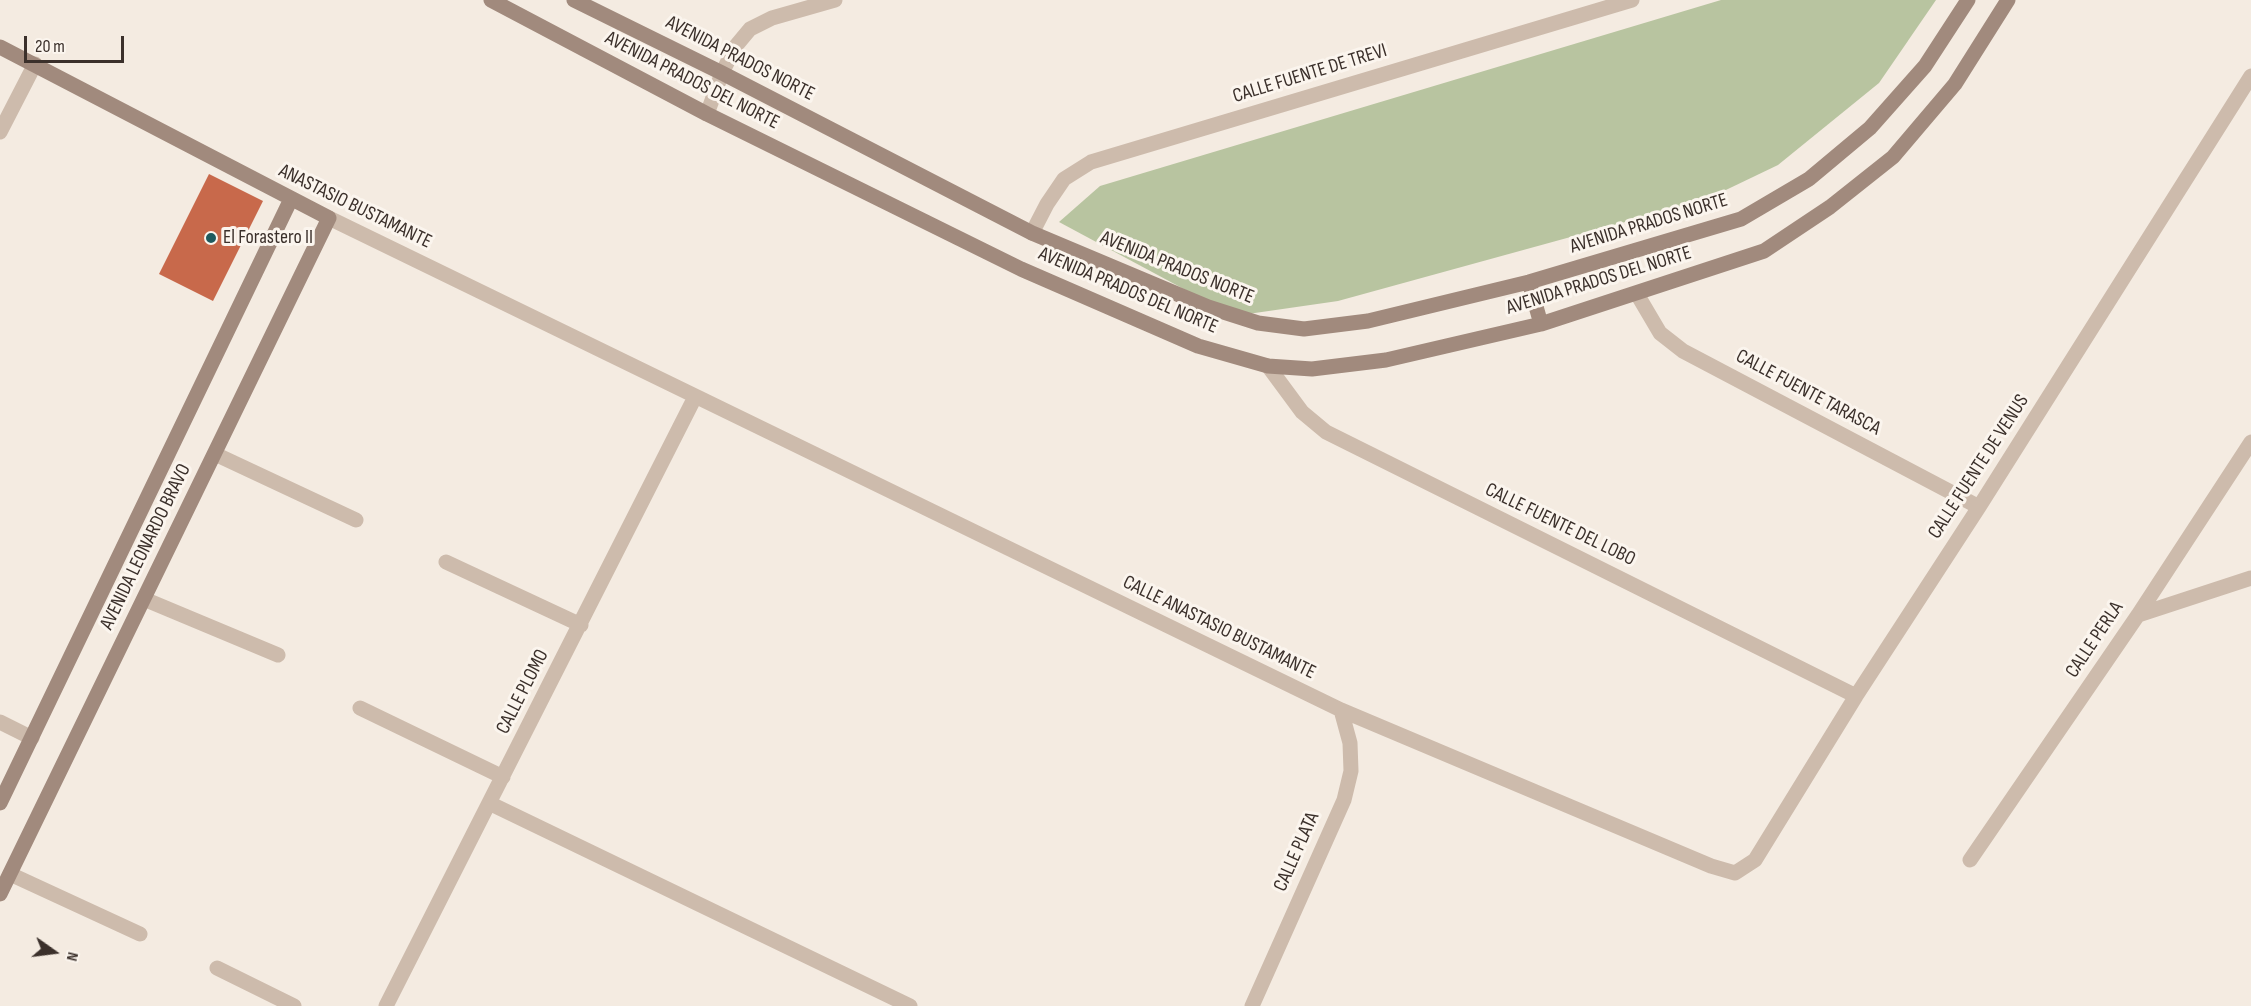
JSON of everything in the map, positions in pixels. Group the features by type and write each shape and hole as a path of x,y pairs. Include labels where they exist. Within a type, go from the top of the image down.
{"street":[{"name":"AVENIDA PRADOS DEL NORTE","path":"491,0 707,114 1031,273 1198,346 1268,366 1312,369 1386,360 1541,324 1764,251 1830,207 1893,157 1947,93 2008,0"},
{"name":"AVENIDA PRADOS NORTE","path":"574,0 1032,232 1208,307 1258,323 1304,328 1368,321 1529,282 1741,219 1809,179 1870,128 1925,66 1968,0"},
{"path":"707,114 722,73 735,47 750,30 772,18 835,0"},
{"name":"CALLE FUENTE DE TREVI","path":"1032,232 1064,179 1091,162 1632,0"},
{"name":"ANASTASIO BUSTAMANTE","path":"0,47 291,199 695,397"},
{"path":"0,132 35,64"},
{"name":"CALLE FUENTE DE VENUS","path":"1735,873 1755,860 1856,696 1979,507 2251,76"},
{"name":"AVENIDA LEONARDO BRAVO","path":"0,802 291,199"},
{"name":"AVENIDA LEONARDO BRAVO","path":"0,894 329,218"},
{"path":"1529,282 1541,324"},
{"name":"CALLE FUENTE TARASCA","path":"1637,294 1660,333 1683,351 1979,507"},
{"name":"CALLE FUENTE DEL LOBO","path":"1268,366 1302,412 1326,432 1856,696"},
{"name":"CALLE PLOMO","path":"386,1006 695,397"},
{"name":"CALLE ANASTASIO BUSTAMANTE","path":"695,397 1341,710 1711,866 1735,873"},
{"name":"CALLE PERLA","path":"1970,860 2246,458 2251,442"},
{"path":"215,454 356,520"},
{"path":"446,562 581,625"},
{"path":"2138,615 2251,579"},
{"path":"144,599 278,655"},
{"path":"360,708 503,777"},
{"name":"CALLE PLATA","path":"1252,1006 1344,800 1351,771 1350,743 1341,710"},
{"path":"0,722 32,738"},
{"path":"489,804 910,1006"},
{"path":"10,874 140,934"},
{"path":"217,968 294,1006"}],"green space":[{"path":"1721,0 1936,0 1879,83 1778,165 1705,200 1338,301 1234,316 1059,222 1100,186"}],"building":[{"name":"El Forastero II","path":"209,174 263,201 213,301 159,274"}],"place":[{"name":"El Forastero II","path":"211,238"}]}
